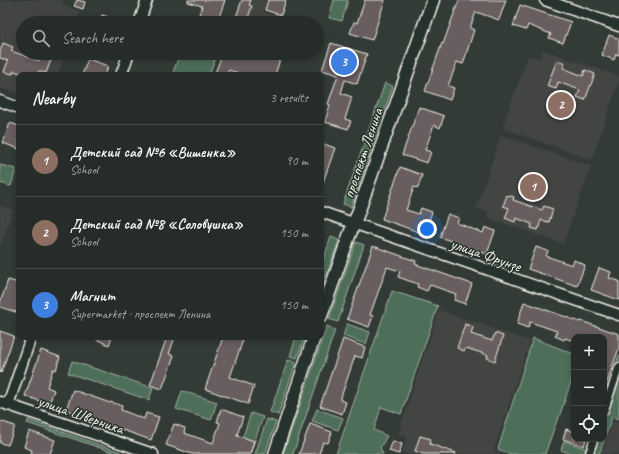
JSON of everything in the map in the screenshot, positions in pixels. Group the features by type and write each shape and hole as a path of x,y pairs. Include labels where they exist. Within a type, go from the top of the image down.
{"street":[{"path":"141,16 147,0"},
{"name":"проспект Ленина","path":"324,308 432,0"},
{"path":"544,0 619,26"},
{"path":"122,72 126,60"},
{"path":"0,101 16,107"},
{"name":"улица Фрунзе","path":"324,213 619,315"},
{"path":"4,404 30,340"},
{"path":"275,454 313,340"},
{"path":"606,406 619,367"},
{"name":"улица Шверника","path":"4,404 152,454"},
{"path":"589,454 593,442"}],"shaded area":[{"path":"1,0 63,0 62,5 80,11 78,16 16,16 16,60 63,60 59,72 16,72 16,93 0,88"},
{"path":"242,0 266,0 263,12 277,16 236,16"},
{"path":"543,50 619,76 619,81 592,160 502,128 528,55 540,59"},
{"path":"501,135 591,166 563,244 486,217 488,212 476,208"},
{"path":"0,206 13,210 0,248"},
{"path":"439,310 530,341 494,450 505,454 402,453 407,437 398,434"},
{"path":"611,420 619,423 619,454 599,454 603,442 607,442 607,431"}],"green space":[{"path":"334,0 348,0 342,21 329,18"},
{"path":"177,60 215,60 210,72 173,72"},
{"path":"385,83 393,86 351,207 343,204"},
{"path":"0,165 16,169 11,186 0,183"},
{"path":"331,237 339,240 324,282 324,258"},
{"path":"356,242 364,245 338,322 329,319"},
{"path":"392,291 438,306 401,414 381,407 374,430 387,436 380,448 383,454 336,454"},
{"path":"347,324 370,332 366,344 343,336"},
{"path":"327,326 335,330 293,454 283,454 322,340 324,340"},
{"path":"533,338 571,353 571,382 545,454 510,454 498,449"},
{"path":"295,340 304,340 297,358 290,356"},
{"path":"619,355 619,419 612,417 607,431 607,386"},
{"path":"288,360 296,362 278,415 270,412"},
{"path":"72,361 153,388 149,400 68,373"},
{"path":"182,391 217,402 211,420 176,409"},
{"path":"317,409 343,418 338,430 312,421"},
{"path":"251,413 263,417 250,454 237,454"},
{"path":"267,419 276,422 265,454 255,454"},
{"path":"28,420 120,452 121,454 27,423"},
{"path":"564,441 587,449 589,442 603,442 599,454 573,454 561,450"}],"building":[{"path":"77,0 85,2 83,9 74,6"},
{"path":"188,0 225,0 219,16 198,16 202,6 188,2"},
{"path":"242,0 251,0 249,5 252,6 249,16 236,16"},
{"path":"268,0 286,0 281,15 265,10"},
{"path":"365,0 385,0 372,40 350,33 354,22 357,23"},
{"path":"459,0 506,0 499,20 476,12 470,28 474,30 463,64 457,62 448,86 454,88 450,100 425,91"},
{"path":"520,5 571,22 563,43 549,38 551,34 528,25 526,30 513,26"},
{"path":"609,35 619,39 619,55 616,54 614,60 602,55"},
{"path":"3,43 13,47 11,51 16,53 16,60 51,60 46,72 14,71 13,74 4,72 8,61 0,58 0,51"},
{"path":"331,43 367,54 357,84 345,80 341,93 352,97 345,119 351,121 348,129 325,122 330,105 328,104 338,75 322,70"},
{"path":"88,60 108,66 106,72 83,72"},
{"path":"220,60 280,60 276,72 235,72 229,70 228,72 215,72"},
{"path":"557,60 565,63 563,68 583,76 585,70 595,74 585,100 577,97 580,90 558,82 556,89 547,86"},
{"path":"419,107 444,116 440,128 434,125 425,150 431,152 427,163 402,155"},
{"path":"10,123 16,125 16,148 3,143"},
{"path":"324,144 335,148 324,179"},
{"path":"400,167 422,175 418,188 414,187 406,210 419,214 421,208 432,212 424,234 382,219"},
{"path":"507,195 514,197 513,200 542,210 544,206 553,209 549,222 541,220 538,230 531,228 532,224 516,218 515,222 505,218 509,208 503,206"},
{"path":"448,214 459,218 457,223 483,233 485,227 495,231 487,254 440,237"},
{"path":"373,246 416,261 415,264 472,284 465,304 454,300 456,294 430,285 427,291 417,287 418,284 398,277 400,271 387,267 370,315 373,316 369,327 347,319"},
{"path":"536,247 548,251 546,256 572,265 574,260 585,265 577,286 528,269"},
{"path":"599,268 611,272 609,278 619,281 619,300 591,290"},
{"path":"8,280 16,282 16,312 0,307"},
{"path":"524,302 619,334 619,348 607,382 607,334 571,334 571,340 565,338 564,340 555,336 557,331 530,322 528,328 517,324"},
{"path":"465,324 473,327 471,334 492,341 495,333 503,336 495,361 487,358 488,355 466,348 464,351 457,348"},
{"path":"0,331 14,336 1,373 0,372"},
{"path":"343,339 365,347 362,358 355,356 340,400 346,402 342,414 320,406"},
{"path":"98,340 111,340 109,345"},
{"path":"166,340 174,340 169,354 174,356 162,389 150,385"},
{"path":"222,340 243,340 230,377 254,386 248,404 205,389"},
{"path":"41,350 60,357 56,370 53,369 47,387 54,390 49,404 25,396"},
{"path":"73,390 122,406 121,410 144,419 146,413 159,417 151,440 66,410"},
{"path":"221,409 243,417 237,435 254,441 250,454 192,454 166,445 174,424 185,428 184,433 213,443 220,423 217,422"},
{"path":"0,421 15,426 8,445 0,443"},
{"path":"310,424 332,432 328,443 323,442 319,454 299,454"},
{"path":"566,429 571,431 571,442 563,439"},
{"path":"29,431 55,440 50,454 31,454 32,450 24,447"},
{"path":"420,436 431,439 430,444 456,454 423,454 415,451"},
{"path":"393,441 402,444 399,454 389,451"},
{"path":"572,442 585,442 584,446"}],"place":[{"name":"Магнит","path":"344,62"},
{"name":"Детский сад №8 «Соловушка»","path":"561,105"},
{"name":"Детский сад №6 «Вишенка»","path":"533,187"}]}
